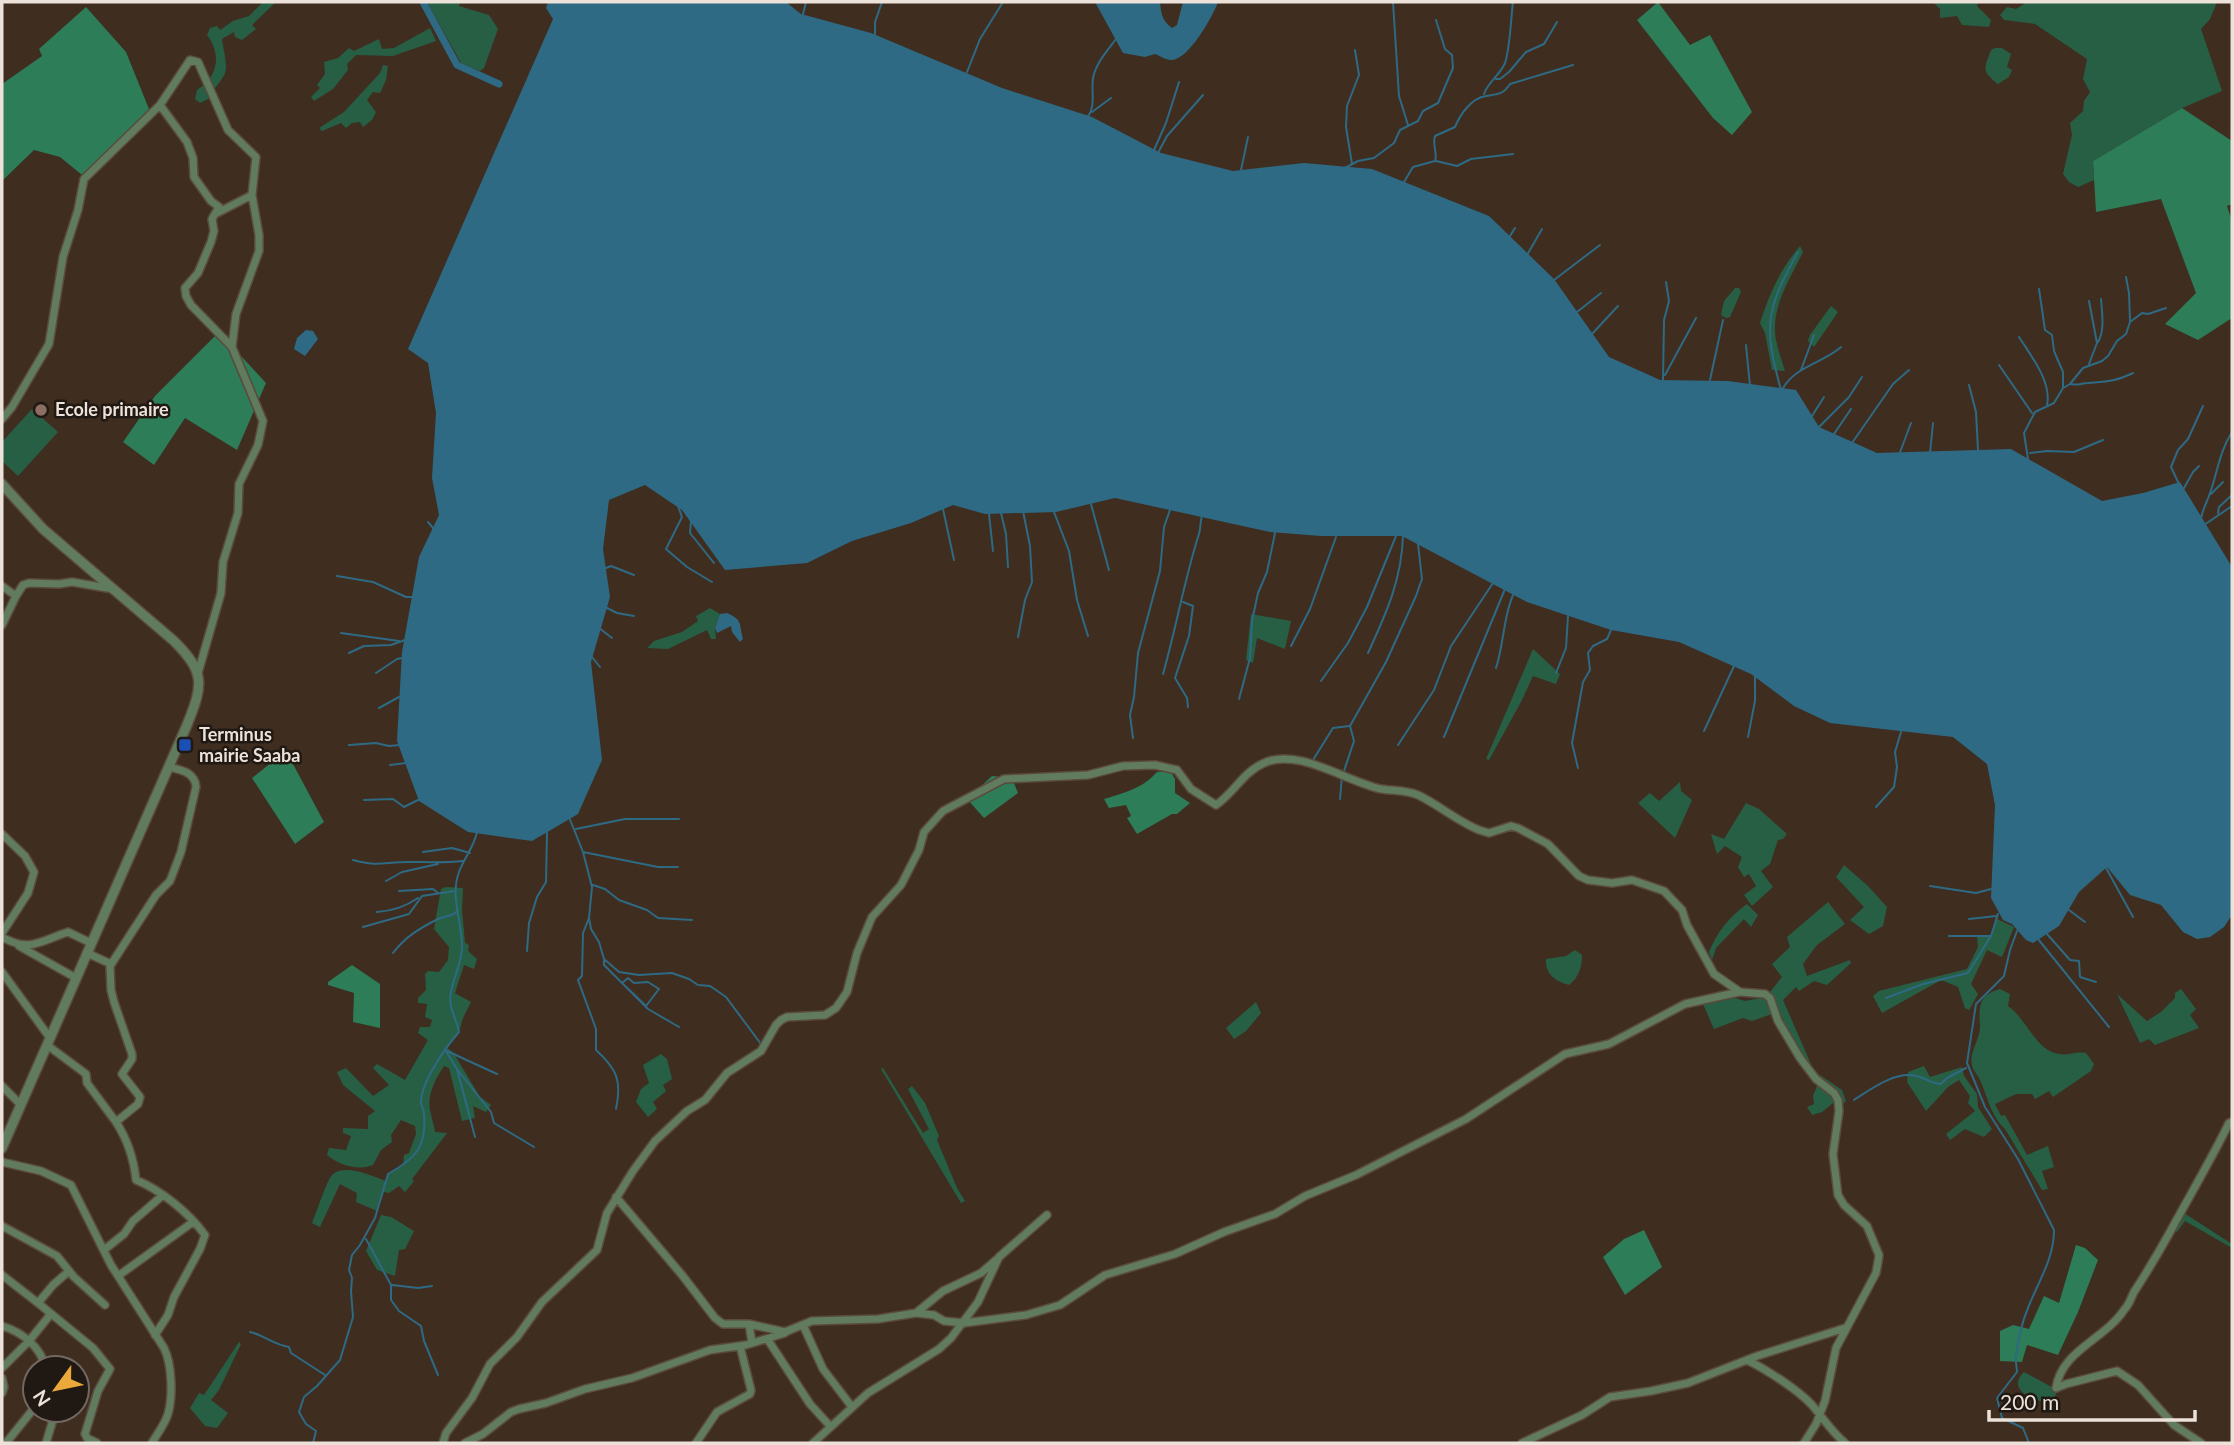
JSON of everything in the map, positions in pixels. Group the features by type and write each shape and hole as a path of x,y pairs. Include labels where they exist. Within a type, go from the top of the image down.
{"street":[{"path":"2,419 12,407 49,344 63,257 78,210 84,179 160,105 190,60 198,62 228,130 256,157 251,195 259,234 259,251 236,314 232,347"},
{"path":"160,105 187,142 193,158 194,177 211,201 223,207"},
{"path":"2,1148 193,711 199,688 198,673 221,593 223,562 238,513 239,484 258,445 262,427 261,416 232,347 191,305 185,292 187,285 198,273 211,242 214,215 223,207 242,202 251,195"},
{"path":"242,202 252,207"},
{"path":"2,484 43,529 174,641 191,659 198,673"},
{"path":"2,625 23,585 29,583 72,582 113,589"},
{"path":"2,586 16,596"},
{"path":"443,1443 446,1433 472,1398 490,1364 517,1337 542,1302 597,1250 607,1213 655,1141 683,1115 705,1100 727,1073 761,1051 776,1025 788,1017 825,1015 836,1008 846,992 857,953 872,917 901,885 925,832 943,811 1004,779 1088,775 1123,766 1155,765 1177,770 1191,789 1216,804 1226,798 1242,778 1264,762 1288,758 1364,784 1409,792 1479,830 1489,833 1511,826 1518,828 1548,844 1583,879 1612,883 1632,880 1664,891 1682,910 1687,925 1714,974 1740,992"},
{"path":"116,1122 138,1104 140,1097 122,1074 132,1059 132,1054 111,990 111,964 156,895 170,881 181,852 196,787 192,774 169,767"},
{"path":"2,834 25,856 34,872 28,892 2,935 76,978"},
{"path":"18,945 31,945 68,932 111,964"},
{"path":"2,972 48,1041 86,1074 88,1083 116,1122 126,1143 136,1180 163,1195 203,1232 204,1239 168,1315 155,1335"},
{"path":"465,1443 519,1409 632,1378 710,1350 768,1340 812,1321 877,1319 916,1313 934,1315 944,1321 964,1323 1053,1309 1105,1275 1167,1257 1224,1232 1275,1214 1305,1196 1356,1175 1466,1119 1565,1054 1609,1044 1685,1004 1740,992 1765,994 1770,998 1778,1021 1800,1058 1816,1079 1834,1093 1838,1100 1833,1154 1838,1195 1844,1205 1864,1220 1879,1255 1876,1273 1836,1348 1819,1417 1804,1443"},
{"path":"2,1086 21,1105"},
{"path":"2201,1443 2174,1425 2138,1385 2117,1371 2056,1388 2063,1367 2093,1338 2101,1335 2125,1310 2232,1122"},
{"path":"2,1162 41,1171 71,1185 118,1276 167,1355 170,1399 168,1414 152,1443"},
{"path":"104,1250 163,1195"},
{"path":"616,1197 719,1322 749,1324 785,1332"},
{"path":"916,1313 943,1291 981,1273 1047,1214"},
{"path":"118,1276 193,1222"},
{"path":"2,1226 57,1256 105,1305"},
{"path":"813,1443 868,1393 939,1349 964,1323 978,1302 999,1257"},
{"path":"38,1303 52,1285 69,1271"},
{"path":"2,1275 50,1315 66,1324 93,1348 110,1369 98,1391 85,1434 94,1443"},
{"path":"2,1367 29,1341 50,1315"},
{"path":"749,1324 752,1343"},
{"path":"803,1325 823,1370 852,1407"},
{"path":"2,1326 22,1335 40,1354"},
{"path":"1522,1443 1572,1420 1604,1399 1688,1383 1747,1360 1845,1328"},
{"path":"768,1340 810,1404 830,1426"},
{"path":"696,1443 717,1412 750,1394 740,1346"},
{"path":"1747,1360 1813,1406 1819,1417 1845,1443"},
{"path":"2,1378 2,1393"},
{"path":"6,1443 21,1424"},
{"path":"46,1443 52,1424"}],"green space":[{"path":"263,2 276,2 252,25 256,29 242,40 235,37 234,32 222,39 225,73 210,98 200,103 195,99 197,90 210,78 216,65 215,50 207,35 210,28 217,26 220,30 233,21 249,16"},
{"path":"427,2 460,2 459,6 489,15 498,29 484,68 480,71 461,63"},
{"path":"1658,2 1690,45 1710,35 1752,112 1732,135 1713,118 1637,20"},
{"path":"1933,2 1979,2 1977,6 1991,20 1989,27 1962,25 1957,16 1940,18 1940,9"},
{"path":"2024,2 2217,2 2210,19 2201,29 2222,91 2182,108 2093,161 2094,180 2078,187 2069,182 2063,174 2072,135 2070,123 2083,111 2084,101 2090,92 2083,79 2087,59 2035,24 2004,20 2000,15 2007,7 2016,9"},
{"path":"86,7 126,52 151,114 87,179 60,157 34,150 2,181 2,84 42,56 39,49"},
{"path":"430,28 436,41 393,56 356,55 347,64 348,70 333,89 314,101 311,97 320,88 317,85 325,74 324,62 338,58 349,48 354,51 379,39 382,49 394,48"},
{"path":"2002,48 2011,54 2007,67 2012,70 2009,77 1998,84 1986,73 1991,50"},
{"path":"383,65 388,66 386,80 380,93 373,92 367,100 376,112 372,120 363,127 360,122 352,123 346,128 341,123 322,131 319,128 344,112 380,73"},
{"path":"2182,108 2232,141 2232,204 2227,206 2232,221 2232,318 2198,340 2165,324 2196,293 2161,199 2096,212 2093,161"},
{"path":"1800,246 1803,252 1782,294 1776,317 1776,340 1785,371 1772,370 1765,333 1760,323 1776,283"},
{"path":"1735,288 1739,288 1741,292 1730,317 1726,318 1721,315 1724,301"},
{"path":"1831,306 1838,312 1814,347 1808,341 1810,335"},
{"path":"219,332 266,383 237,450 185,418 154,465 123,442 155,396"},
{"path":"32,409 58,432 18,476 2,461 2,442"},
{"path":"710,608 720,614 715,628 716,639 711,639 707,630 668,649 647,648 654,641 682,632 698,621 696,616"},
{"path":"1251,614 1291,621 1285,649 1257,638 1253,663 1246,660"},
{"path":"1533,649 1560,674 1556,684 1533,676 1489,760 1486,759"},
{"path":"286,751 324,822 295,844 252,778"},
{"path":"1170,771 1175,779 1175,793 1190,803 1177,814 1172,814 1137,834 1127,818 1131,816 1126,805 1109,808 1104,799 1139,786 1157,772"},
{"path":"992,776 1012,778 1018,793 984,818 967,799"},
{"path":"1680,782 1681,791 1692,800 1675,838 1638,803 1650,793 1659,801"},
{"path":"1746,803 1759,809 1787,834 1778,840 1770,864 1761,871 1773,887 1752,906 1744,895 1756,886 1749,874 1744,877 1738,867 1742,857 1725,846 1717,854 1711,834 1724,839"},
{"path":"1844,865 1887,907 1883,926 1869,934 1850,920 1864,907 1836,877"},
{"path":"463,888 465,943 469,945 468,951 477,959 474,969 464,965 455,993 471,1002 459,1032 447,1048 453,1052 480,1097 491,1105 486,1112 473,1106 475,1118 462,1121 449,1068 444,1066 433,1086 429,1104 435,1132 447,1133 412,1179 414,1181 405,1192 399,1186 389,1193 384,1192 377,1211 356,1202 357,1193 340,1184 320,1227 312,1223 332,1175 351,1170 386,1181 388,1174 403,1166 404,1155 409,1153 416,1134 415,1126 401,1120 391,1135 392,1142 381,1150 373,1165 349,1166 327,1155 329,1148 346,1150 351,1136 343,1133 343,1128 368,1129 368,1116 375,1111 343,1085 337,1072 346,1068 373,1096 389,1085 373,1068 377,1064 405,1080 428,1040 418,1033 420,1027 430,1027 432,1020 425,1017 427,1004 418,1003 418,998 426,990 425,974 428,971 439,972 448,960 449,947 434,929 441,889"},
{"path":"1828,902 1845,924 1817,945 1803,964 1807,976 1850,960 1851,963 1827,985 1814,981 1799,991 1796,987 1783,1000 1814,1071 1842,1090 1846,1101 1841,1106 1838,1099 1822,1112 1812,1115 1807,1107 1814,1104 1813,1096 1819,1081 1772,1014 1752,1021 1743,1018 1714,1029 1703,1004 1735,998 1745,1001 1766,997 1782,977 1772,964 1790,947 1787,937"},
{"path":"1747,904 1758,915 1751,927 1744,919 1716,948 1712,960 1709,952 1720,931"},
{"path":"1997,919 2014,927 2002,957 1987,950 1971,984 1978,994 1969,1010 1965,1008 1958,987 1941,980 1882,1013 1873,996 1879,991 1967,969 1978,947 1977,936 1991,936"},
{"path":"1575,950 1582,955 1581,964 1578,975 1569,985 1552,976 1547,969 1546,959 1566,956"},
{"path":"352,965 380,984 380,1028 353,1022 354,993 328,985 328,982"},
{"path":"2000,989 2010,994 2008,1006 2044,1047 2059,1054 2086,1053 2094,1064 2091,1071 2053,1097 2049,1091 2035,1099 2032,1094 2016,1094 1995,1104 2001,1116 2005,1115 2027,1155 2048,1146 2054,1167 2042,1171 2048,1189 2042,1190 1996,1118 1972,1065 1980,1028 1981,1004 1988,995"},
{"path":"2181,989 2196,1009 2190,1015 2199,1028 2155,1045 2149,1039 2140,1043 2117,994 2147,1021 2161,1012"},
{"path":"1256,1002 1261,1013 1246,1031 1234,1039 1226,1028"},
{"path":"661,1054 667,1059 672,1079 663,1085 666,1091 653,1102 657,1109 648,1117 636,1102 641,1089 649,1083 643,1065"},
{"path":"1924,1066 1930,1077 1962,1067 1964,1076 1977,1094 1978,1107 1992,1129 1984,1137 1965,1129 1950,1140 1946,1134 1975,1111 1968,1103 1970,1096 1959,1080 1948,1087 1926,1111 1907,1082 1908,1072"},
{"path":"883,1068 923,1133 929,1129 908,1089 912,1086 925,1103 939,1136 937,1140 965,1201 961,1203 881,1069"},
{"path":"2184,1213 2232,1244 2232,1248 2185,1221 2177,1232 2174,1230"},
{"path":"381,1215 391,1217 414,1231 405,1249 399,1250 395,1276 377,1270 366,1251"},
{"path":"1644,1230 1662,1267 1625,1295 1603,1257 1624,1239"},
{"path":"2076,1245 2085,1248 2098,1260 2058,1355 2027,1345 2022,1362 2000,1361 2000,1331 2013,1325 2029,1329 2044,1296 2059,1303"},
{"path":"239,1342 241,1344 219,1390 211,1400 228,1413 217,1428 205,1426 190,1408 199,1393 204,1395"},
{"path":"2024,1372 2057,1390 2053,1404 2039,1401 2020,1390 2019,1379"}],"water":[{"path":"548,2 786,2 801,14 871,33 1002,88 1092,117 1161,153 1233,171 1304,163 1372,169 1489,216 1554,279 1609,357 1660,380 1728,381 1796,390 1819,427 1877,453 2011,449 2102,501 2180,482 2232,567 2232,915 2224,927 2210,937 2197,939 2183,932 2161,905 2130,895 2107,867 2079,892 2059,926 2033,943 2026,940 2012,924 2003,920 1991,898 1995,805 1987,764 1953,737 1830,723 1794,706 1751,674 1679,642 1611,630 1527,602 1402,536 1321,536 1270,532 1115,498 1056,512 985,514 953,505 911,523 852,541 807,563 725,570 682,510 645,485 609,500 603,549 610,597 591,662 602,760 578,814 532,841 468,832 419,801 397,741 402,652 419,557 439,515 432,478 436,413 428,363 408,349 553,19 546,8"},
{"path":"1095,2 1160,2 1166,23 1172,28 1177,25 1183,2 1218,2 1192,46 1178,58 1171,60 1155,54 1145,57 1123,53"},
{"path":"306,330 313,331 318,339 305,356 294,349 297,338"},
{"path":"727,613 740,623 743,639 740,642 731,626 717,633 715,628 720,614"}],"waterway":[{"path":"423,2 457,65 499,84"},
{"path":"803,14 806,2"},
{"path":"875,34 875,22 882,2"},
{"path":"967,72 980,39 1003,2"},
{"path":"1393,2 1399,96 1408,125"},
{"path":"1484,94 1505,63 1513,2"},
{"path":"1345,168 1358,161 1374,158 1394,143 1400,130 1418,121 1423,111 1438,103 1453,68 1452,55 1445,49 1436,20"},
{"path":"1496,79 1509,72 1526,52 1544,44 1557,22"},
{"path":"1088,116 1092,108 1094,73 1116,39"},
{"path":"1352,164 1346,127 1347,106 1359,75 1355,50"},
{"path":"1404,182 1413,167 1435,161 1435,136 1455,127 1463,112 1476,100 1500,93 1510,84 1573,65"},
{"path":"1154,150 1179,82"},
{"path":"1159,151 1167,136 1203,95"},
{"path":"1092,112 1111,98"},
{"path":"1241,170 1248,137"},
{"path":"1436,161 1457,166 1471,159 1513,154"},
{"path":"1510,236 1515,228"},
{"path":"1527,255 1542,229"},
{"path":"1554,280 1600,245"},
{"path":"1781,390 1772,349 1771,318 1779,289 1798,252"},
{"path":"2126,277 2130,321"},
{"path":"1663,381 1664,320 1669,301 1666,282"},
{"path":"2039,289 2045,330 2052,335 2054,351 2063,372 2063,387"},
{"path":"1577,312 1601,293"},
{"path":"2098,342 2102,327 2101,299"},
{"path":"2089,301 2097,343 2089,364"},
{"path":"1592,334 1618,306"},
{"path":"2028,459 2024,433 2035,412 2054,403 2063,388 2070,384 2083,368 2108,356 2117,341 2126,334 2130,322 2142,313 2148,314 2166,308"},
{"path":"1665,375 1696,318"},
{"path":"1710,380 1723,320"},
{"path":"1801,370 1814,335"},
{"path":"2019,337 2044,378 2047,405"},
{"path":"1746,345 1750,386"},
{"path":"1783,388 1802,370 1841,347"},
{"path":"1999,365 2032,413"},
{"path":"1852,443 1893,384 1909,370"},
{"path":"2071,384 2111,381 2133,373"},
{"path":"1819,427 1849,397 1862,377"},
{"path":"1969,385 1976,412 1978,450"},
{"path":"1812,416 1824,397"},
{"path":"2178,482 2171,467 2203,406"},
{"path":"1834,434 1851,409"},
{"path":"1899,455 1911,423"},
{"path":"1930,453 1933,423"},
{"path":"2201,518 2221,456 2232,432"},
{"path":"2030,453 2074,452 2103,440"},
{"path":"2184,488 2199,466"},
{"path":"2211,494 2223,482"},
{"path":"2218,513 2219,507 2232,495"},
{"path":"1091,504 1109,570"},
{"path":"678,506 682,517 666,549 687,567 712,582"},
{"path":"2204,525 2232,506"},
{"path":"1133,738 1130,715 1138,653 1160,571 1164,527 1171,507"},
{"path":"943,509 954,560"},
{"path":"1018,637 1025,600 1032,582 1030,546 1023,511"},
{"path":"1054,512 1069,551 1077,600 1088,636"},
{"path":"1001,513 1006,534 1008,567"},
{"path":"989,514 993,551"},
{"path":"1163,674 1202,515"},
{"path":"691,521 690,533 714,563"},
{"path":"428,522 434,529"},
{"path":"1239,699 1250,658 1252,621 1258,593 1267,572 1275,533"},
{"path":"1368,653 1387,610 1396,581 1403,535"},
{"path":"1321,681 1348,643 1367,607 1396,536"},
{"path":"1291,646 1310,609 1336,537"},
{"path":"1344,771 1354,741 1350,726 1386,662 1422,579 1418,544"},
{"path":"606,568 611,566 634,575"},
{"path":"337,576 373,582 406,597 413,597"},
{"path":"1398,745 1434,690 1451,646 1493,583"},
{"path":"1444,737 1505,589"},
{"path":"1496,668 1513,595"},
{"path":"1183,602 1193,606 1189,636 1175,678 1187,698 1188,707"},
{"path":"605,607 617,613 634,616"},
{"path":"1556,673 1566,648 1568,616"},
{"path":"599,628 612,638"},
{"path":"1578,768 1572,743 1583,682 1590,670 1588,653 1593,646 1607,639 1611,630"},
{"path":"341,633 399,641"},
{"path":"349,653 364,646 391,645 405,640"},
{"path":"592,657 600,667"},
{"path":"376,673 402,658"},
{"path":"1704,731 1734,666"},
{"path":"1748,737 1755,701 1755,676"},
{"path":"379,708 399,697"},
{"path":"1313,760 1333,728 1349,726"},
{"path":"1876,807 1894,787 1897,767 1895,752 1901,732"},
{"path":"349,745 400,745"},
{"path":"390,765 406,763"},
{"path":"1340,799 1342,776"},
{"path":"364,800 393,799 404,807 418,800"},
{"path":"569,817 583,852 592,887 589,918 583,933 582,976 578,980 596,1029 596,1050 609,1063 616,1076 616,1109"},
{"path":"576,829 625,819 679,819"},
{"path":"313,1443 316,1431 306,1424 299,1412 304,1397 340,1360 353,1317 352,1278 349,1270 352,1255 375,1218 388,1174 412,1157 421,1144 424,1125 421,1104 425,1086 441,1056 459,1032 450,999 462,947 456,890 459,872 477,832"},
{"path":"527,951 529,923 537,897 546,882 547,833"},
{"path":"423,852 452,848 470,853"},
{"path":"583,852 658,867 678,867"},
{"path":"353,860 375,864 463,861"},
{"path":"386,881 402,872 438,864"},
{"path":"2105,866 2133,917"},
{"path":"593,885 605,889 619,900 647,910 658,918 692,920"},
{"path":"1930,886 1976,893 1991,889"},
{"path":"399,891 433,889 438,893"},
{"path":"363,927 409,914 422,896 455,891"},
{"path":"377,912 398,908 418,898"},
{"path":"2069,910 2085,922"},
{"path":"393,953 419,929 458,911"},
{"path":"1886,998 1923,984 1968,973 1991,936 1998,914"},
{"path":"1969,919 1996,916"},
{"path":"589,918 604,959 619,972 639,975 672,973 698,985 710,986 726,997 761,1044"},
{"path":"2017,931 2004,976 1976,1004 1967,1063 1985,1107 2018,1159 2054,1230 2048,1261 2022,1325 2016,1358 2017,1372 1997,1398 2002,1418 2023,1428 2029,1443"},
{"path":"2047,934 2070,960 2079,961 2080,977 2096,982"},
{"path":"1949,936 1990,936"},
{"path":"2038,939 2109,1027"},
{"path":"604,960 604,965 648,1009 679,1027"},
{"path":"628,978 634,983 648,982 659,989 646,1006 622,983 628,978"},
{"path":"446,1051 457,1069 475,1137"},
{"path":"447,1051 497,1074"},
{"path":"1854,1100 1894,1078 1912,1075 1941,1084 1966,1068"},
{"path":"457,1069 491,1112 494,1123 534,1147"},
{"path":"366,1239 391,1285 391,1300 399,1311 421,1326 438,1375"},
{"path":"392,1285 418,1288 432,1286"},
{"path":"250,1332 289,1347 291,1353 325,1375"}],"place":[{"name":"Ecole primaire","path":"41,410"},
{"name":"Terminus mairie Saaba","path":"185,745"}]}
